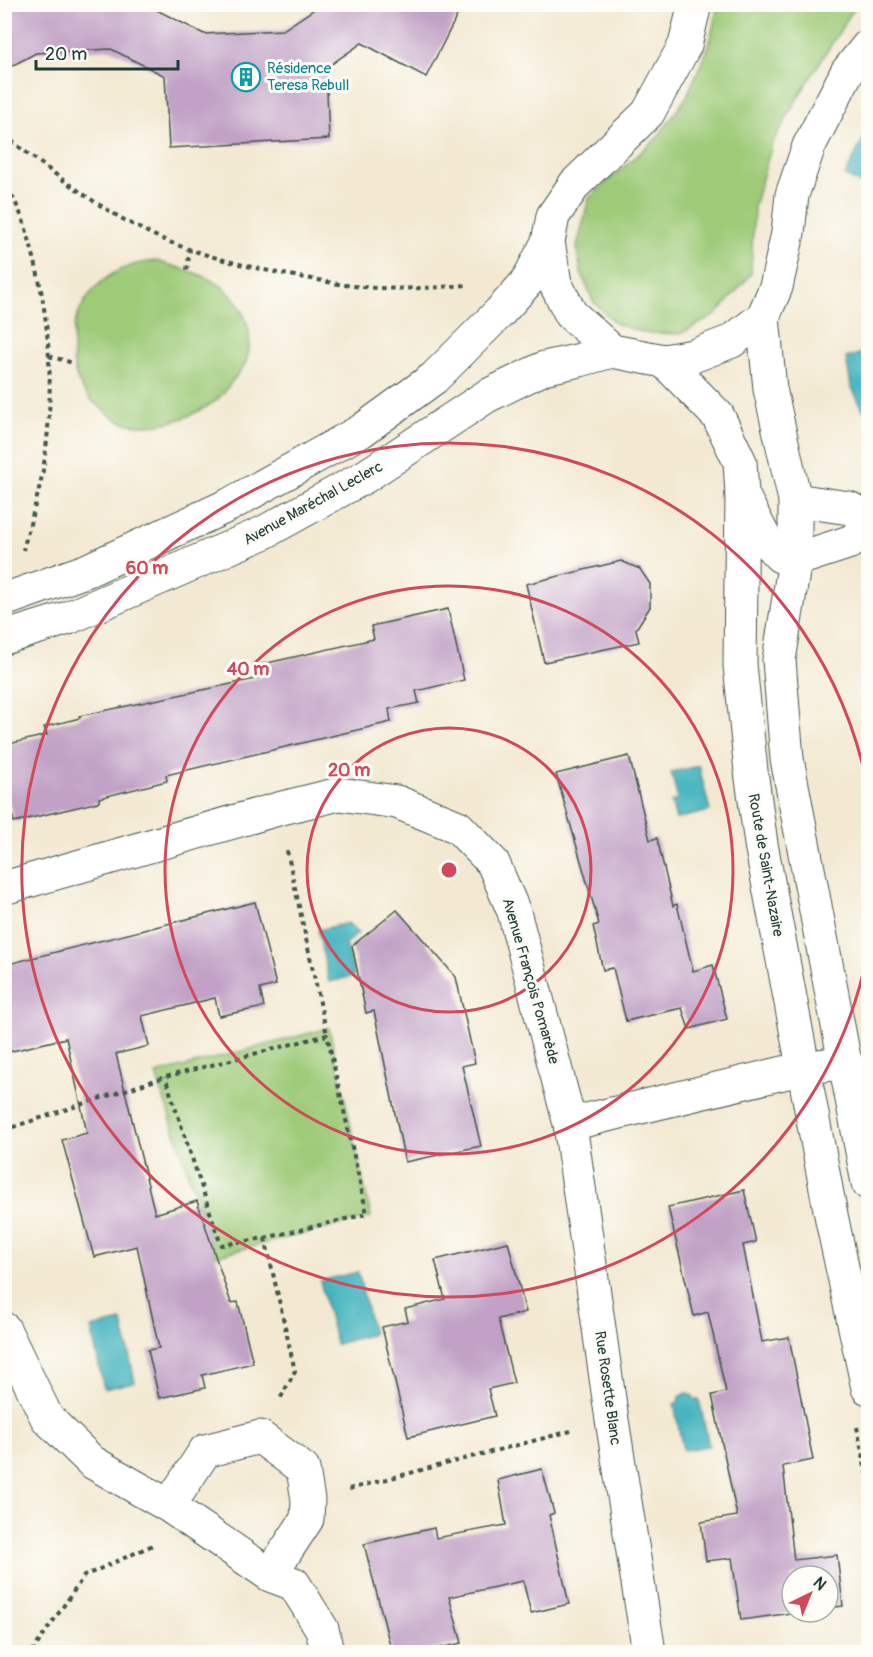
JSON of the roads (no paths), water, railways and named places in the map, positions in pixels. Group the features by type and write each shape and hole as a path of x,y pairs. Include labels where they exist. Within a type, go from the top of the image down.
{"street":[{"path":"8,598 88,570 229,505 361,431 434,378 528,282 548,242 553,216 575,184 648,113 685,45 695,4"},
{"path":"548,242 555,283 571,314 612,351 664,361 693,356 732,341 763,317 776,287 788,233 792,195 809,146 847,72 868,46"},
{"path":"763,317 770,389 795,500 795,560 778,660 787,759 868,1183"},
{"name":"Avenue Maréchal Leclerc","path":"4,638 68,618 263,533 366,476 487,396 544,368 612,351"},
{"name":"Route de Saint-Nazaire","path":"664,361 718,416 740,462 742,494 740,665 761,844 832,1220 868,1388"},
{"path":"742,494 766,541 780,556 795,560 850,542 868,532"},
{"path":"795,500 849,508 868,518"},
{"name":"Avenue François Pomarède","path":"4,888 278,809 339,794 397,802 458,827 493,862 514,912 570,1124"},
{"path":"570,1124 804,1068 846,1062"},
{"name":"Rue Rosette Blanc","path":"570,1124 612,1420 649,1653"},
{"path":"4,1329 47,1418 92,1462 169,1506 270,1575 294,1584 322,1629 327,1653"},
{"path":"169,1506 205,1451 260,1437 303,1469 308,1500 307,1519 270,1575"}],"water":[{"path":"868,132 868,182 865,186 845,176"},
{"path":"866,352 868,357 868,412 865,413 851,386 846,358"},
{"path":"699,766 710,811 676,819 671,802 678,800 671,772"},
{"path":"348,923 358,933 346,944 354,976 329,982 318,930"},
{"path":"358,1272 373,1334 336,1344 320,1281"},
{"path":"122,1321 135,1382 104,1389 91,1328"},
{"path":"686,1393 693,1396 695,1400 699,1399 709,1446 683,1450 674,1404 678,1403 679,1397"}],"place":[{"name":"Résidence Teresa Rebull","path":"246,77"}]}
